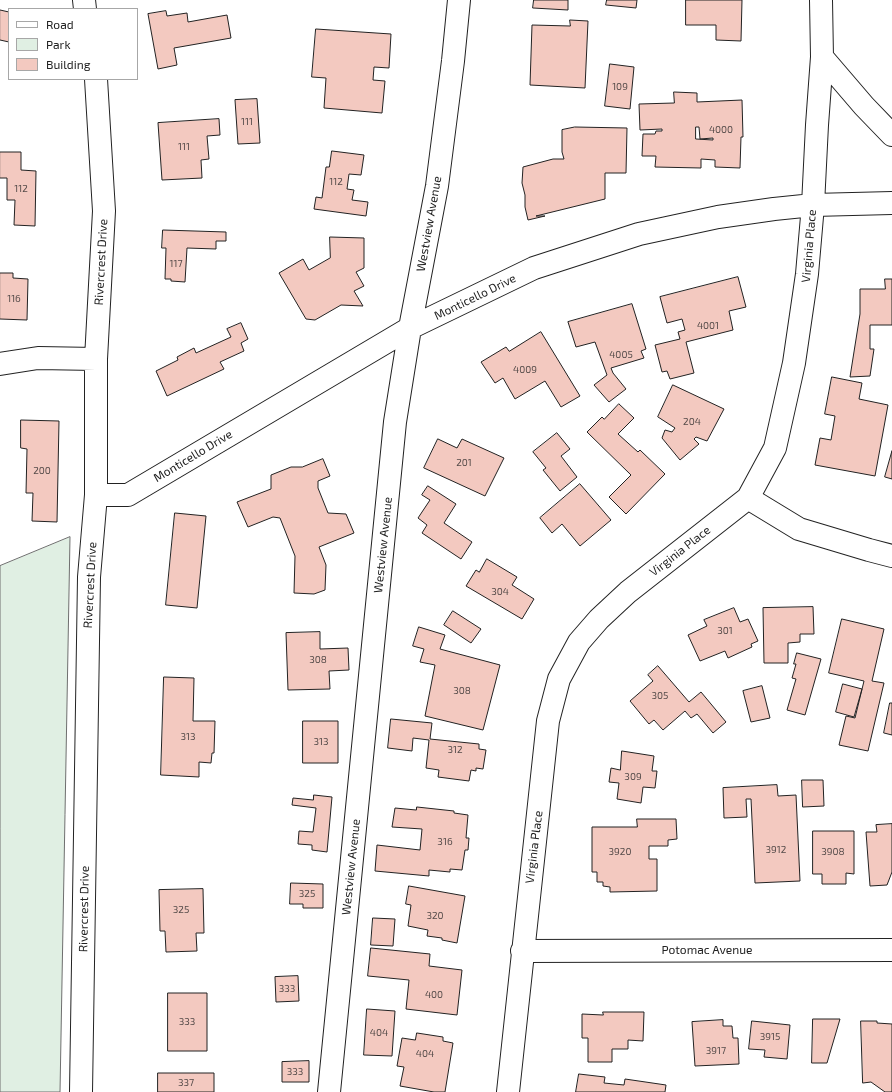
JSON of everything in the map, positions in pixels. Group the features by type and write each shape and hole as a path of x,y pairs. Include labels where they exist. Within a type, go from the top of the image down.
{"street":[{"name":"Westview Avenue","path":"328,1092 395,422 410,328 437,186 453,61 459,0"},
{"name":"Virginia Place","path":"508,1092 548,721 559,679 579,642 599,619 628,592 748,498 775,448 795,356 807,274 813,205 816,126 822,57 821,0"},
{"path":"822,57 864,106 892,134"},
{"name":"Rivercrest Drive","path":"81,1092 89,577 96,495 96,359 104,211 96,80"},
{"name":"Monticello Drive","path":"96,495 128,495 410,328 534,268 639,234 718,217 774,208 813,205 892,203"},
{"path":"0,364 38,358 96,359"},
{"path":"748,498 799,529 892,556"},
{"name":"Potomac Avenue","path":"522,951 892,950"}],"green space":[{"path":"70,537 60,1092 0,1092 0,566"}],"building":[{"path":"534,0 568,0 568,10 533,8"},
{"path":"607,0 637,0 636,8 606,5"},
{"path":"686,0 742,0 741,41 716,40 716,25 686,25"},
{"path":"0,10 8,12 8,42 0,40"},
{"path":"166,11 167,16 187,13 188,22 227,15 231,38 174,48 177,65 158,69 148,14"},
{"path":"570,20 588,21 585,88 530,85 532,25 570,26"},
{"path":"316,29 391,34 389,68 374,67 373,80 385,81 382,113 324,108 326,78 312,77"},
{"path":"610,64 634,67 630,109 605,106"},
{"path":"674,92 697,93 697,102 742,100 743,137 741,137 740,168 715,167 715,160 701,159 701,168 655,167 656,156 642,156 643,134 655,134 656,131 662,131 662,129 640,130 639,104 674,103","holes":["696,127 699,127 700,139 713,138 713,140 696,139"]},
{"path":"257,99 260,143 238,144 235,100"},
{"path":"219,119 220,135 207,136 209,159 201,160 202,178 162,180 158,123"},
{"path":"575,127 627,128 626,173 605,173 605,199 536,216 545,216 528,220 522,183 523,167 553,159 564,159 562,152 562,130"},
{"path":"332,151 364,155 361,175 349,174 347,189 354,190 352,200 368,202 366,216 314,209 316,197 322,198 326,167 329,167"},
{"path":"0,152 21,152 21,170 36,171 35,226 14,225 15,200 7,200 7,178 0,178"},
{"path":"163,230 226,232 226,241 216,241 216,249 187,248 185,282 171,281 171,279 165,279 166,248 162,248"},
{"path":"330,237 364,238 364,268 356,272 364,286 354,291 363,306 341,305 315,320 306,319 279,273 303,259 309,270 330,258"},
{"path":"0,273 13,273 13,278 28,279 27,320 0,319"},
{"path":"738,277 746,307 729,311 733,330 686,342 694,373 670,379 667,371 662,372 655,345 680,339 678,332 685,330 682,319 667,323 660,297"},
{"path":"885,279 892,279 892,325 870,325 870,349 874,349 870,376 850,377 860,314 860,289 885,289"},
{"path":"632,304 646,349 641,351 644,358 611,368 613,373 626,389 609,402 594,385 607,375 595,342 576,347 568,322"},
{"path":"241,323 248,339 241,343 244,351 220,362 224,369 167,396 156,371 178,360 177,357 194,348 196,353 231,337 227,329"},
{"path":"541,332 580,396 561,407 545,381 515,399 503,378 495,383 481,362 506,347 509,351"},
{"path":"832,377 862,383 859,399 888,405 875,476 815,465 820,438 831,440 835,416 825,414"},
{"path":"673,385 724,409 707,441 696,437 694,439 699,444 680,460 662,438 665,430 672,432 675,428 658,417"},
{"path":"619,404 634,418 618,434 638,452 640,450 665,474 626,514 609,497 631,475 587,432 602,417 604,419"},
{"path":"21,420 59,421 57,522 32,521 33,493 26,493 27,449 21,448"},
{"path":"557,433 570,449 561,456 577,477 560,491 543,470 546,468 533,452"},
{"path":"438,439 457,448 462,439 504,458 485,496 424,468"},
{"path":"892,451 892,479 885,477"},
{"path":"323,459 330,476 318,481 318,488 328,513 346,514 354,533 319,547 326,565 325,590 314,594 294,593 295,556 280,518 273,517 248,527 237,502 271,489 271,475 291,467 302,467"},
{"path":"580,484 611,520 580,546 562,524 552,533 540,518"},
{"path":"428,486 456,504 444,523 472,542 461,559 422,533 427,525 418,518 430,500 422,495"},
{"path":"175,513 206,516 197,608 166,605"},
{"path":"487,559 517,577 512,585 534,599 522,619 466,586 476,570 479,572"},
{"path":"813,607 814,634 800,634 800,642 788,643 788,663 764,663 763,608"},
{"path":"734,608 740,622 748,619 758,641 751,644 752,647 728,658 725,651 700,661 688,635 707,626 704,620"},
{"path":"453,611 481,629 471,643 444,625"},
{"path":"842,619 884,629 872,681 884,683 868,751 839,745 846,716 855,718 864,681 829,673"},
{"path":"419,627 445,635 440,649 500,665 483,730 425,716 435,665 420,662 424,649 413,646"},
{"path":"320,632 320,649 348,648 349,670 329,671 330,689 288,690 286,633"},
{"path":"797,653 821,659 805,715 787,710 796,679 792,678"},
{"path":"658,666 689,702 701,692 726,722 713,733 697,714 691,718 685,711 663,730 654,720 649,724 630,701 653,681 648,675"},
{"path":"164,677 194,678 193,721 215,721 214,753 212,753 211,763 199,762 199,777 161,775"},
{"path":"843,684 862,689 854,717 836,712"},
{"path":"762,686 770,718 751,722 743,691"},
{"path":"890,703 892,703 892,735 884,733"},
{"path":"391,719 432,723 430,739 479,744 479,749 486,750 483,769 476,768 476,771 471,770 469,781 438,777 439,770 426,768 429,740 413,738 412,751 388,748"},
{"path":"303,721 338,721 338,763 303,763"},
{"path":"622,751 654,756 652,771 657,771 655,788 643,787 641,803 617,799 619,783 609,782 611,768 620,770"},
{"path":"802,780 823,780 824,806 803,807"},
{"path":"777,785 778,796 796,795 800,881 755,883 751,799 746,799 747,817 724,818 723,788"},
{"path":"314,795 332,797 327,852 312,850 312,845 298,844 299,831 313,832 316,808 292,805 293,798 313,800"},
{"path":"417,807 454,811 454,813 468,815 466,838 469,838 468,850 465,850 462,870 450,869 450,872 429,870 429,876 375,871 377,845 420,850 422,829 392,827 395,808 416,810"},
{"path":"637,819 676,819 677,839 668,840 668,846 649,846 649,859 657,859 657,891 610,892 610,887 603,886 603,882 597,882 597,872 592,872 592,827 637,827"},
{"path":"892,824 892,872 887,885 870,886 866,832 877,832 876,825"},
{"path":"813,831 854,831 854,874 846,873 846,884 822,884 822,874 813,874"},
{"path":"291,883 323,884 323,908 303,908 303,904 290,904"},
{"path":"409,886 465,896 457,943 442,940 442,938 427,936 428,930 408,926 411,905 406,904"},
{"path":"203,889 204,933 196,933 197,951 166,952 165,931 160,931 159,890"},
{"path":"373,918 395,919 393,946 371,945"},
{"path":"371,948 430,954 429,966 462,970 457,1015 406,1009 409,980 368,976"},
{"path":"298,976 299,1001 276,1002 275,977"},
{"path":"168,993 207,993 207,1051 168,1051"},
{"path":"367,1009 395,1011 392,1056 364,1055"},
{"path":"603,1012 644,1012 643,1041 628,1040 628,1049 612,1049 612,1062 588,1062 588,1038 582,1038 582,1014 603,1015"},
{"path":"813,1019 840,1019 827,1063 812,1063"},
{"path":"723,1020 723,1026 732,1026 733,1038 738,1038 739,1064 695,1066 692,1022"},
{"path":"752,1021 790,1025 787,1059 764,1057 765,1050 749,1049"},
{"path":"861,1021 877,1021 877,1023 892,1024 892,1092 885,1092 871,1082 863,1083"},
{"path":"417,1033 443,1037 443,1041 453,1043 445,1092 434,1092 400,1086 404,1067 397,1066 402,1038 415,1040"},
{"path":"309,1061 309,1082 282,1082 282,1062"},
{"path":"158,1073 214,1073 214,1092 158,1092"},
{"path":"579,1074 605,1077 604,1083 624,1085 625,1079 666,1085 665,1092 576,1092"}]}
